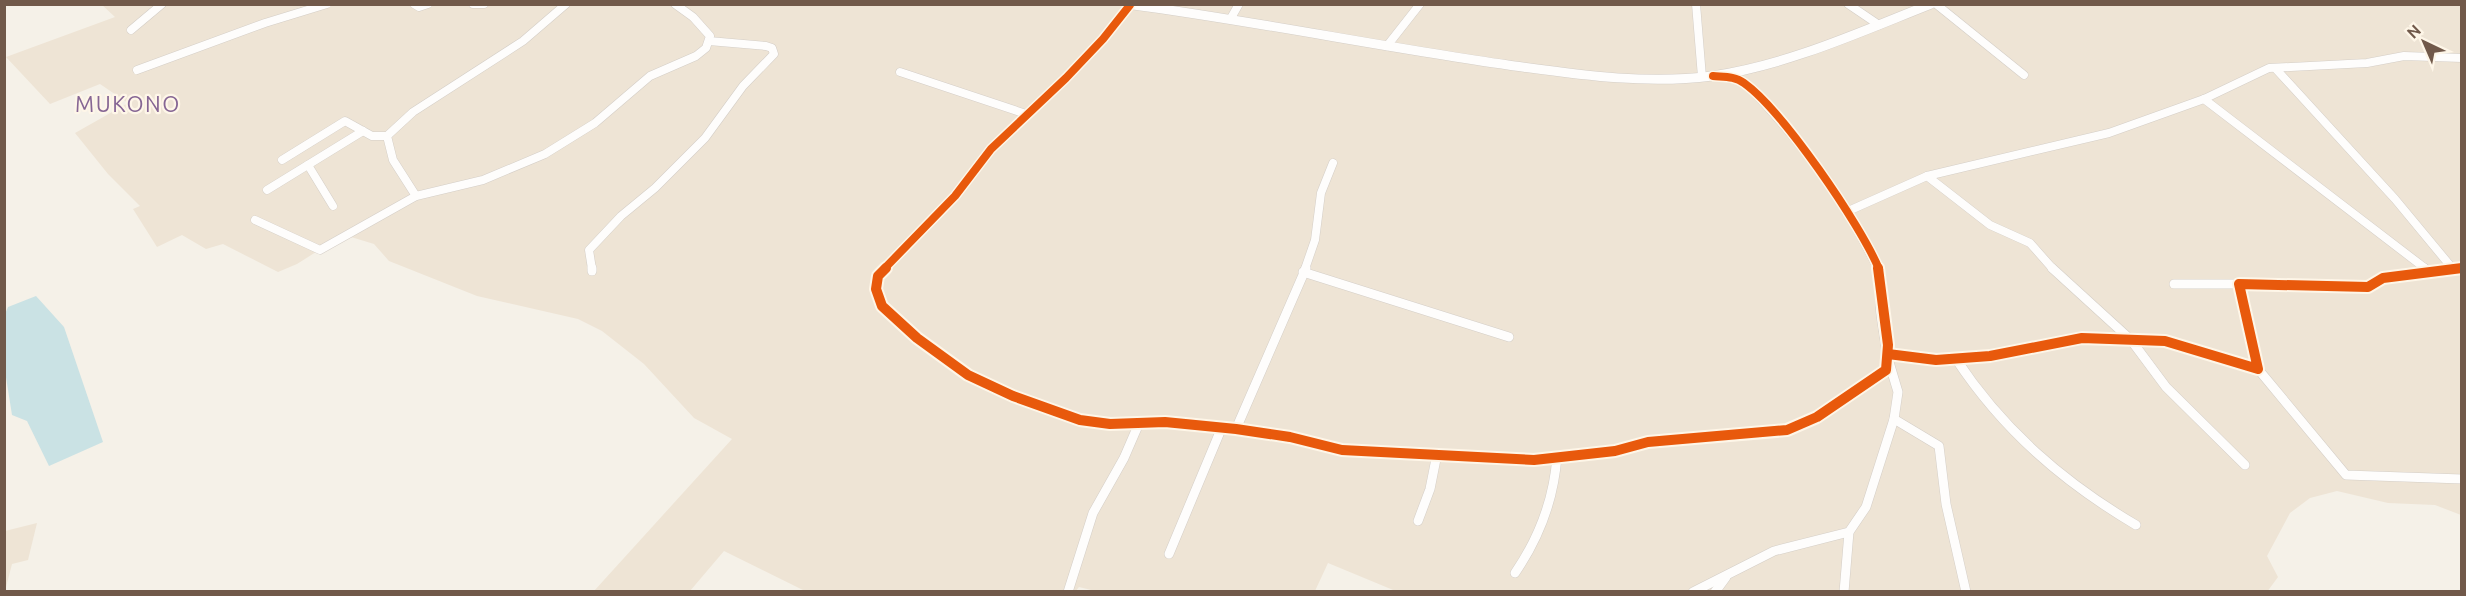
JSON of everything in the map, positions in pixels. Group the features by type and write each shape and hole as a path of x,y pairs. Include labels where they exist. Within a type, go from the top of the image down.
{"street":[{"path":"131,30 162,4"},
{"path":"137,70 265,23 327,4"},
{"path":"414,4 419,7 428,4"},
{"path":"473,4 484,4"},
{"path":"282,160 345,121 372,136 387,136 413,112 523,41 566,4"},
{"path":"255,220 320,250 356,232 416,196 483,180 545,154 594,123 650,76 696,56 709,41 710,36 706,30 675,4"},
{"path":"1231,18 1239,4"},
{"path":"1387,46 1420,4"},
{"path":"1696,4 1702,77"},
{"path":"1848,4 1879,25"},
{"path":"1713,76 1814,51 1931,4"},
{"path":"1936,4 2024,75"},
{"path":"1844,591 1849,532 1866,507 1894,419 1898,392 1888,358 1880,299 1883,287 1881,275 1846,212 1822,175 1778,117 1748,85 1735,77 1678,79 1592,76 1387,46 1231,18 1129,5 1096,47 991,149 955,196 878,276 877,297 894,318 917,338 968,375 1013,396 1080,420 1110,424 1140,422 1222,427 1290,437 1342,450 1534,460 1615,451 1648,442 1787,430 1817,417 1886,370 1888,358"},
{"path":"592,271 589,250 621,216 655,188 705,138 743,86 774,54 772,48 766,46 709,41"},
{"path":"1846,212 1927,176 1965,165 2012,158 2109,133 2204,99 2269,68 2367,63 2404,57 2462,58"},
{"path":"2276,69 2458,269"},
{"path":"900,72 1026,114"},
{"path":"2204,99 2429,272"},
{"path":"267,190 363,131"},
{"path":"387,136 393,160 416,196"},
{"path":"1236,429 1246,401 1278,340 1304,272 1314,244 1321,194 1333,163"},
{"path":"308,165 333,206"},
{"path":"1927,176 1990,225 2030,243 2061,278 2132,340 2166,387 2245,465"},
{"path":"2174,284 2368,287 2383,278 2458,269"},
{"path":"1304,272 1509,337"},
{"path":"2239,284 2258,369 2346,475 2462,479"},
{"path":"1888,358 1936,360 1990,356 2082,338 2164,341 2258,369"},
{"path":"1956,359 1999,419 2031,451 2082,492 2136,525"},
{"path":"1894,419 1940,446 1946,504 1966,591"},
{"path":"1068,591 1093,513 1124,458 1140,422"},
{"path":"1169,554 1222,427"},
{"path":"1419,521 1430,489 1437,454"},
{"path":"1515,573 1526,558 1542,520 1557,469 1557,456"},
{"path":"1693,591 1774,551 1849,532"},
{"path":"1715,591 1728,574"}],"shaded area":[{"path":"101,4 2461,5 2461,515 2435,505 2388,503 2337,491 2310,498 2290,513 2267,556 2278,577 2267,592 1398,592 1328,563 1315,591 1099,592 1079,587 1075,592 807,592 724,551 690,591 594,591 732,439 694,418 644,364 602,331 578,319 477,296 389,261 374,244 351,237 335,240 297,264 278,272 223,244 206,249 182,235 157,247 133,209 140,206 108,174 75,133 128,103 100,84 50,104 6,57 115,17"},
{"path":"37,523 28,560 12,564 5,591 5,531"}],"water":[{"path":"36,296 64,327 103,442 49,466 27,421 12,415 5,371 5,314 8,307"}],"cycle path":[{"path":"1130,5 1103,39 1066,78 991,149 955,196 878,276 876,289 882,306 917,338 968,375 1013,396 1080,420 1110,424 1165,422 1290,437 1342,450 1534,460 1589,452 1615,451 1648,442 1787,430 1817,417 1886,370 1888,345 1881,302 1881,275 1867,246 1839,201 1803,149 1776,116 1740,80 1713,76"},
{"path":"1888,354 1936,360 1990,356 2082,338 2165,341 2258,369 2239,284 2368,287 2383,278 2462,268"}],"district":[{"name":"MUKONO","path":"128,103"}]}
